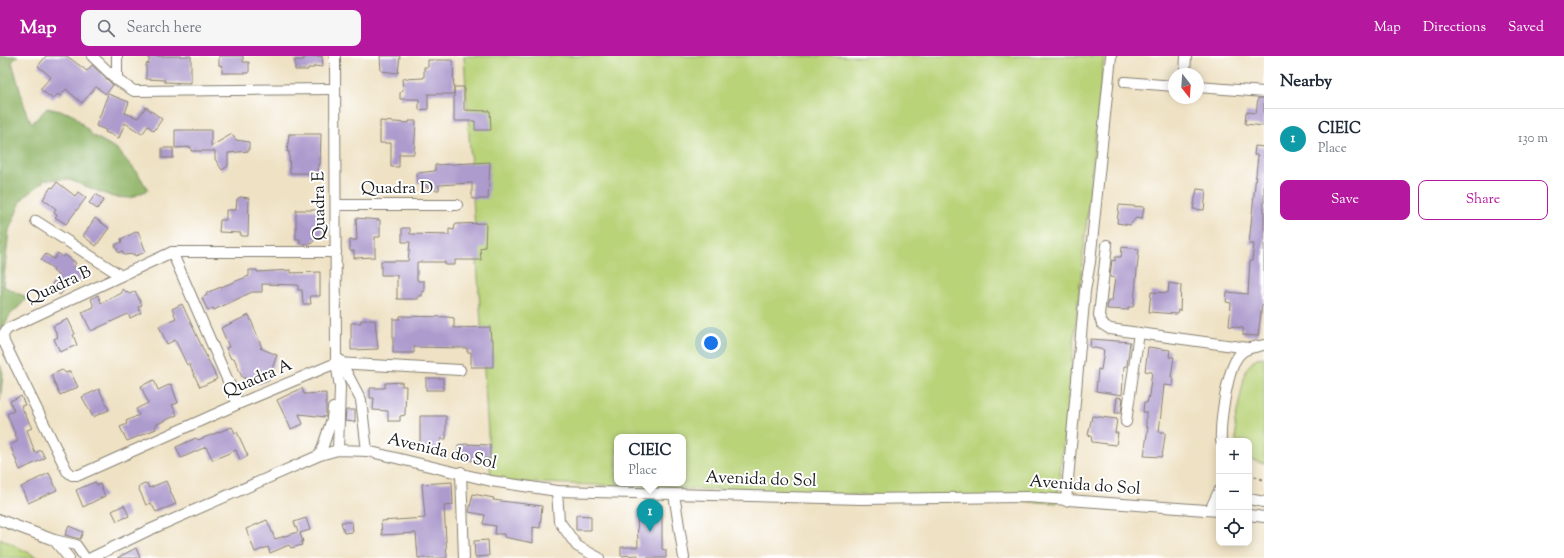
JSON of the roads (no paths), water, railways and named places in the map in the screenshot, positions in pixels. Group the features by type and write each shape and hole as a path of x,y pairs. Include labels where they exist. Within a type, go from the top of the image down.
{"street":[{"path":"92,56 117,80 134,91 334,89"},
{"path":"117,56 117,80"},
{"name":"Quadra E","path":"335,56 336,252 338,361 340,387 338,450"},
{"path":"1066,501 1085,291 1091,255 1111,56"},
{"path":"1185,68 1186,56"},
{"path":"1125,82 1168,86"},
{"path":"1204,88 1264,92"},
{"name":"Quadra D","path":"336,205 457,205"},
{"path":"36,221 120,275"},
{"path":"1107,245 1099,315 1102,324 1110,329 1248,348 1264,344"},
{"path":"172,252 238,404"},
{"name":"Quadra B","path":"79,475 72,475 67,471 4,342 3,335 7,329 172,252 336,252"},
{"path":"1126,422 1138,333"},
{"path":"1220,438 1230,372 1237,357 1248,348"},
{"path":"338,361 361,400 367,451"},
{"name":"Quadra A","path":"79,475 338,361 460,370"},
{"path":"320,455 332,419 333,402 340,387"},
{"name":"Avenida do Sol","path":"91,558 111,550 147,531 320,455 338,450 367,451 461,472 491,481 557,491 861,499 1026,497 1215,511"},
{"path":"461,472 464,558"},
{"path":"557,491 559,521 577,546 599,558"},
{"path":"674,494 684,558"},
{"path":"1252,500 1264,502"},
{"path":"1252,515 1264,516"},
{"path":"0,520 54,540 76,545 85,558"},
{"path":"54,540 69,558"},
{"name":"Avenida do Sol","path":"102,558 111,550"}],"place":[{"name":"CIEIC","path":"650,532"}]}
